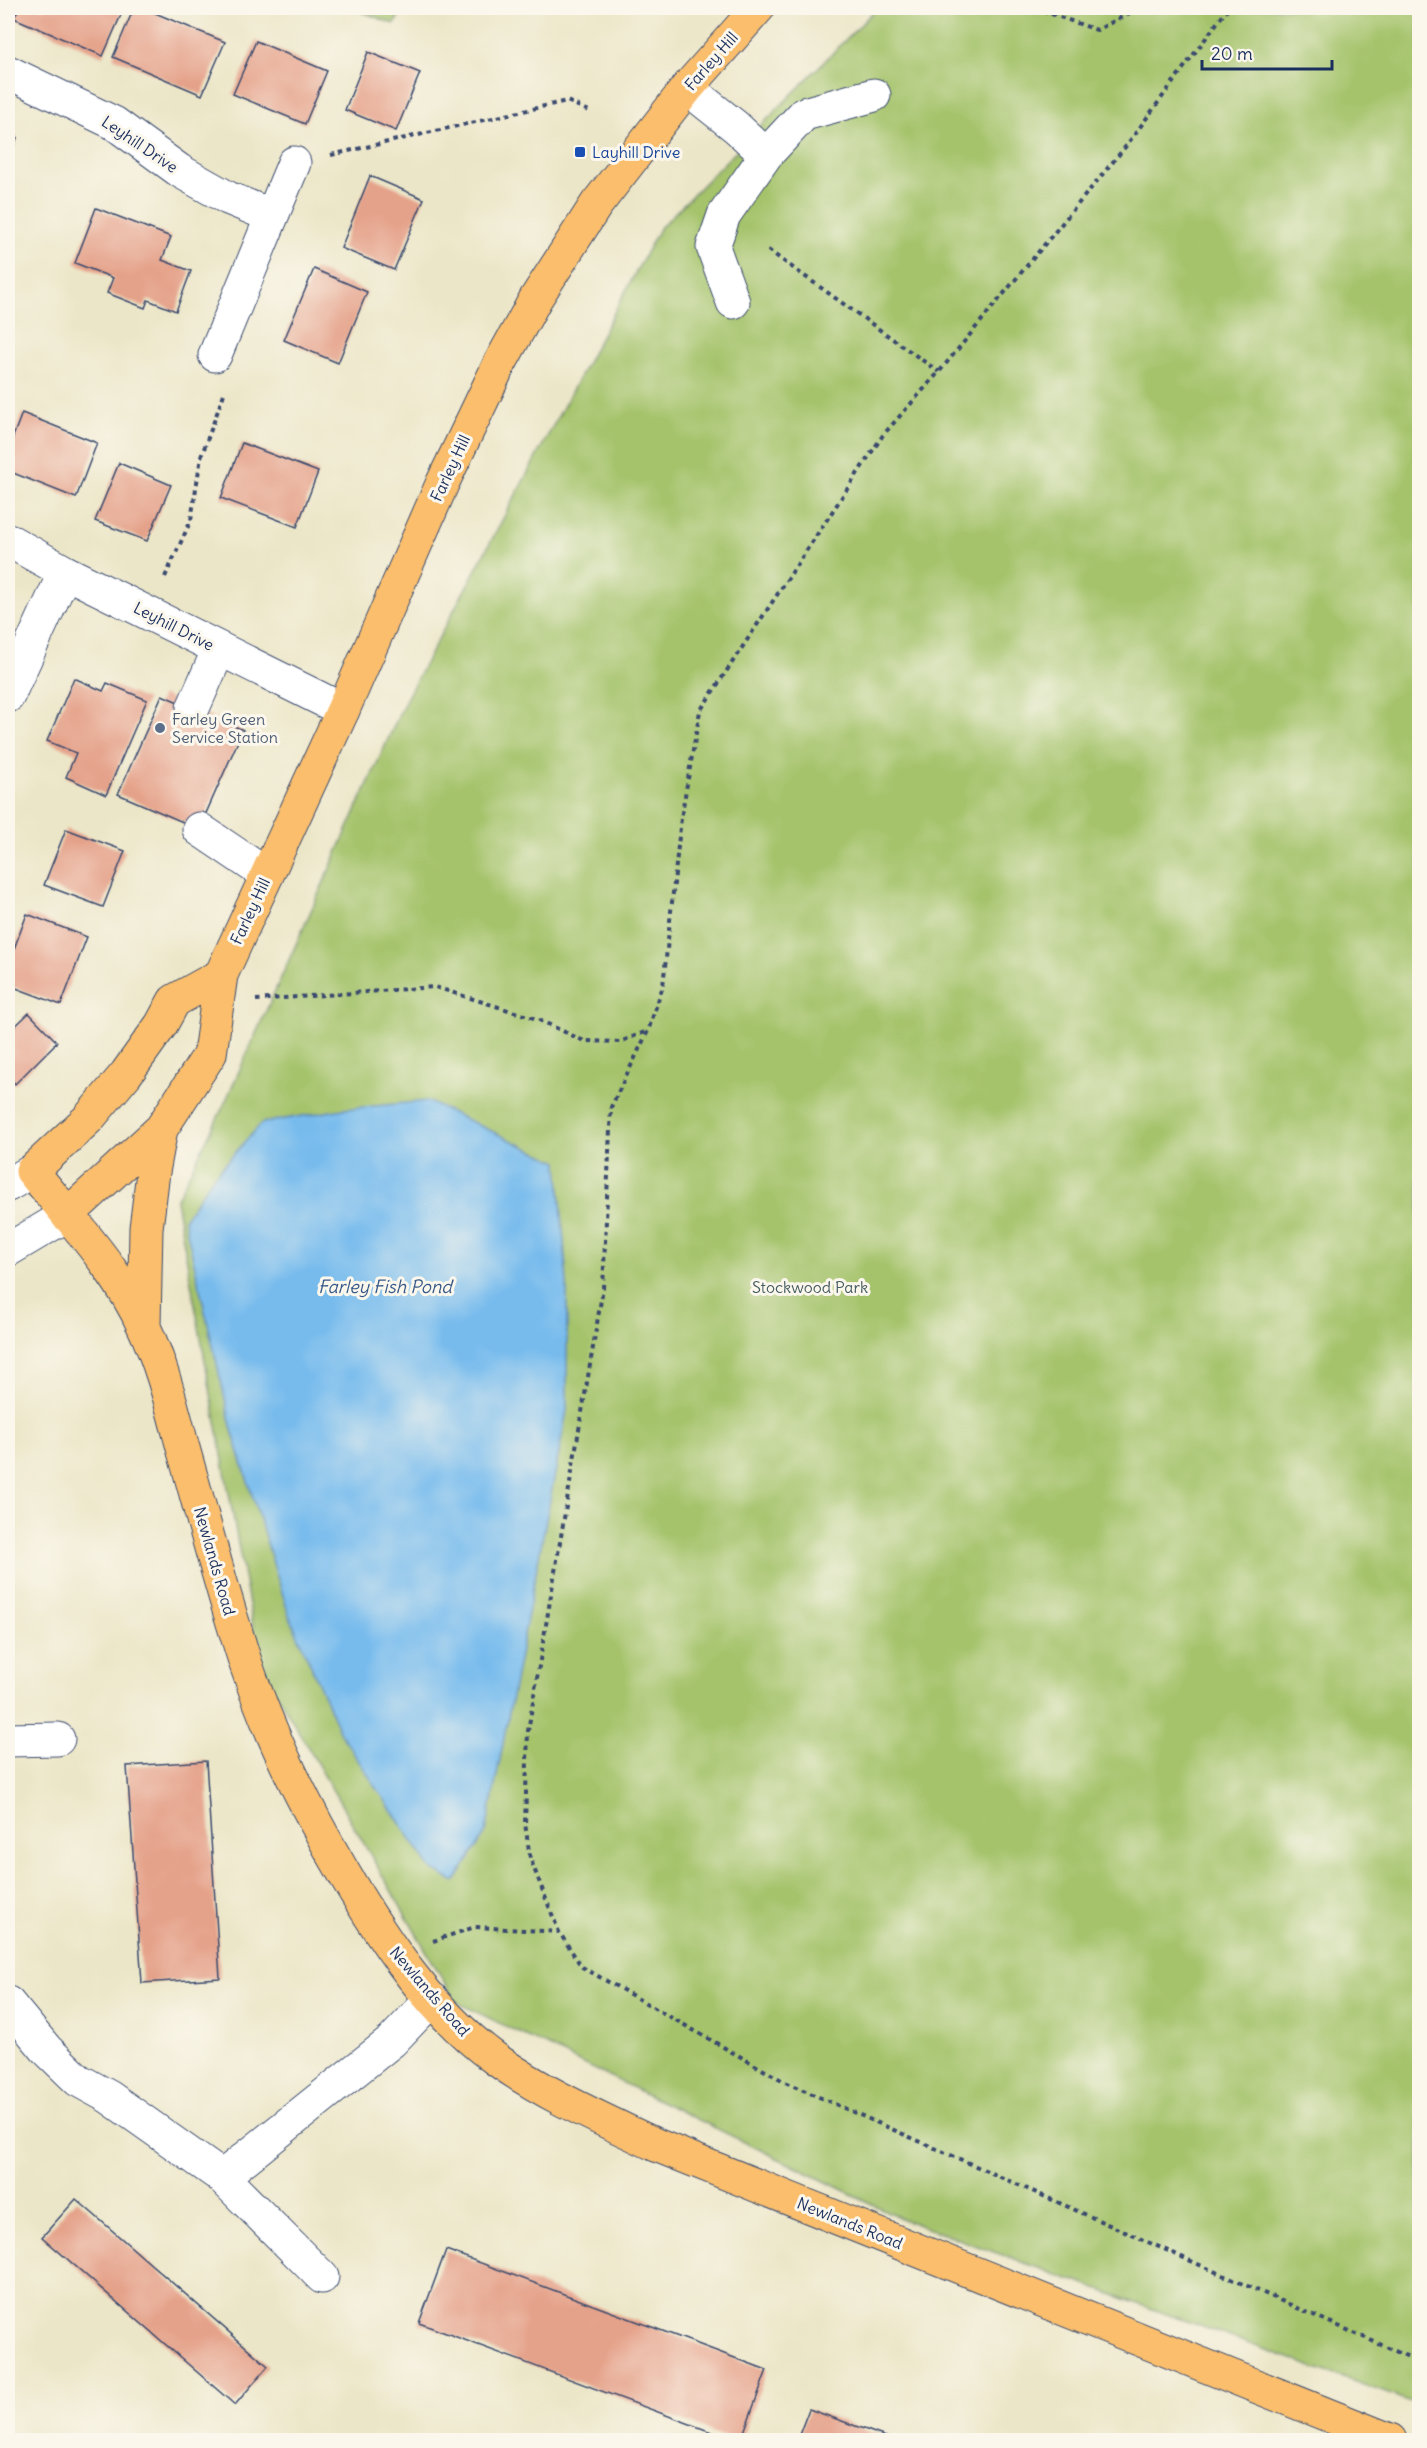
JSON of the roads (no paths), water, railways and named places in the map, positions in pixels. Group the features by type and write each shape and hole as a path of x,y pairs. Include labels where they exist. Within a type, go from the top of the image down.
{"main road":[{"name":"Farley Hill","path":"67,1215 161,1129 210,1054 220,975 343,710 448,472 499,365 536,298 596,205 687,88 758,8"},
{"path":"20,1178 88,1119 126,1074 161,1025 174,1001 220,975"},
{"path":"144,1326 146,1228 161,1129"},
{"name":"Newlands Road","path":"20,1178 67,1215 116,1279 144,1326 166,1387 238,1641 264,1718 310,1816 365,1909 395,1953 432,1999 469,2037 496,2059 542,2090 656,2145 1390,2440"}],"street":[{"name":"Leyhill Drive","path":"8,72 114,123 180,171 228,198 272,216"},
{"path":"687,88 736,127 766,155"},
{"path":"733,302 713,248 724,215 766,155 804,114 874,95"},
{"path":"215,355 294,163"},
{"name":"Leyhill Drive","path":"8,540 65,572 343,710"},
{"path":"8,696 65,572"},
{"path":"193,708 219,649"},
{"path":"199,829 267,875"},
{"path":"8,1250 67,1215"},
{"path":"8,1740 58,1739"},
{"path":"222,2177 392,2041 432,1999"},
{"path":"8,2003 46,2049 78,2080 109,2097 222,2177 322,2277"}],"water":[{"name":"Farley Fish Pond","path":"427,1101 558,1162 567,1283 567,1411 486,1832 455,1882 431,1869 340,1733 289,1615 232,1430 184,1219 214,1176 262,1123 343,1109"}],"place":[{"name":"Layhill Drive","path":"580,152"},
{"name":"Farley Green Service Station","path":"160,728"}],"park label":[{"name":"Stockwood Park","path":"810,1287"}]}
